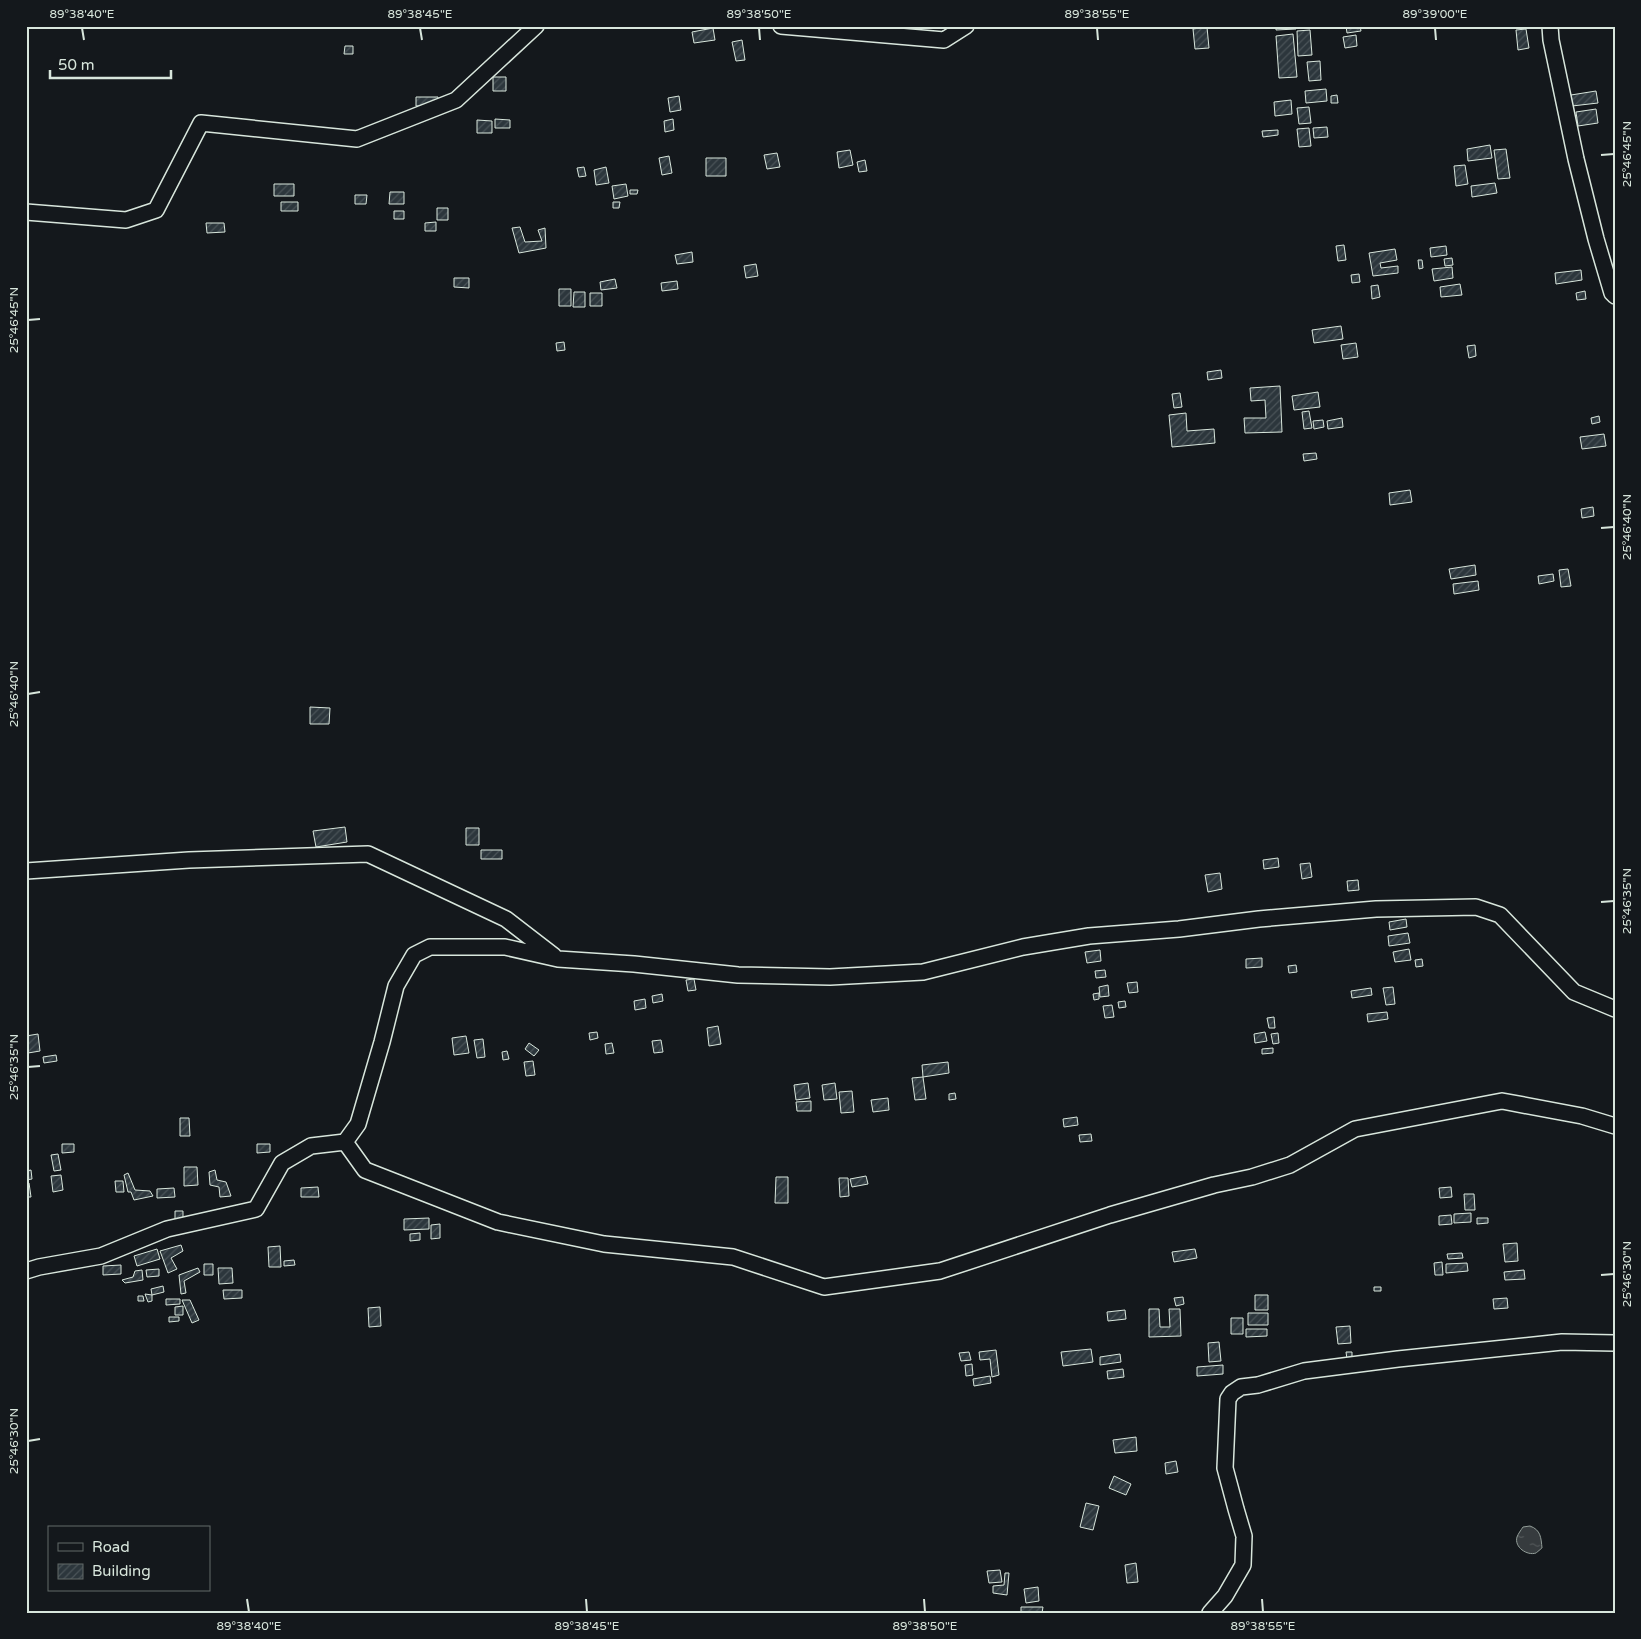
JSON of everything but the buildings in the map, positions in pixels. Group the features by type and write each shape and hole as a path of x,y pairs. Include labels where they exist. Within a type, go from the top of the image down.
{"street":[{"path":"26,212 126,220 156,210 201,123 357,139 456,100 536,26"},
{"path":"781,26 944,40 966,26"},
{"path":"1550,26 1551,40 1576,159 1596,239 1612,293 1615,296"},
{"path":"26,871 189,860 368,854 506,919 558,959"},
{"path":"26,1271 101,1256 167,1229 256,1209 282,1163 311,1146 345,1142 358,1124 396,986 414,955 430,947 505,947 558,959 634,964 738,975 830,977 923,972 1023,947 1089,936 1180,929 1260,919 1376,909 1476,907 1500,915 1574,992 1615,1009"},
{"path":"345,1142 365,1170 498,1222 604,1244 733,1257 824,1287 940,1271 1110,1215 1214,1184 1252,1177 1290,1165 1355,1129 1502,1101 1582,1116 1615,1126"},
{"path":"1210,1613 1225,1596 1243,1565 1244,1536 1225,1468 1228,1399 1236,1390 1241,1387 1304,1371 1398,1359 1562,1342 1615,1343"}],"water":[{"path":"1530,1526 1538,1532 1542,1548 1532,1554 1522,1550 1517,1544 1517,1536 1523,1527"}]}
